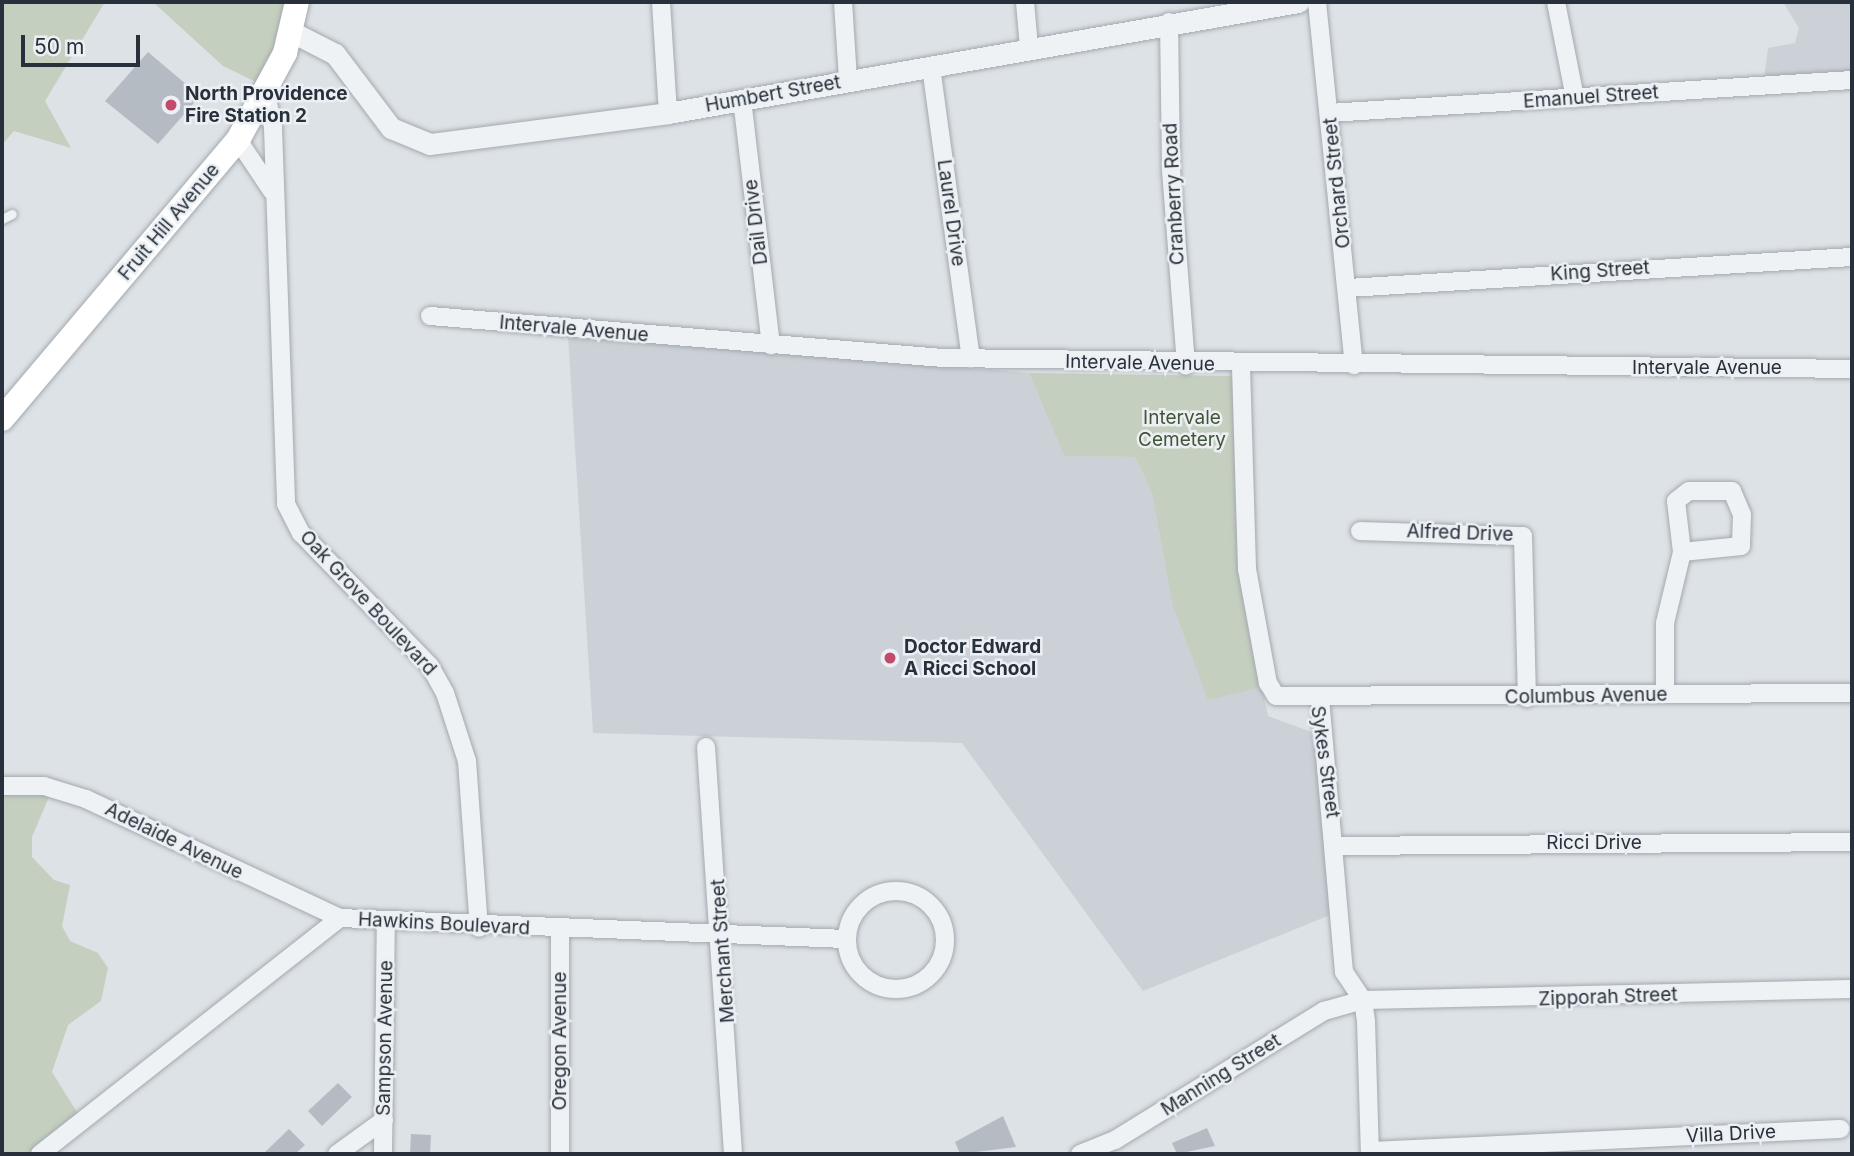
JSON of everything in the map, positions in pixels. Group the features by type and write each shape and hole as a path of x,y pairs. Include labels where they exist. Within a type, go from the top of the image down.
{"main road":[{"name":"Fruit Hill Avenue","path":"5,407 238,140 266,94 292,32 298,2"}],"street":[{"path":"661,2 668,113"},
{"path":"843,2 848,80"},
{"path":"1025,2 1029,48"},
{"name":"Humbert Street","path":"292,32 324,44 381,119 419,142 668,113 1298,2"},
{"name":"Orchard Street","path":"1317,2 1354,365"},
{"path":"1556,2 1575,98"},
{"name":"Cranberry Road","path":"1169,23 1171,170 1186,365"},
{"name":"Laurel Drive","path":"931,67 971,358"},
{"name":"Emanuel Street","path":"1329,113 1852,80"},
{"name":"Oak Grove Boulevard","path":"266,94 274,128 272,191 286,504 301,533 430,666 445,693 467,761 479,928"},
{"name":"Dail Drive","path":"742,99 771,345"},
{"path":"238,140 272,191"},
{"name":"King Street","path":"1348,288 1852,257"},
{"name":"Intervale Avenue","path":"430,316 771,345 971,358 1241,366 1852,369"},
{"name":"Sykes Street","path":"1241,366 1247,569 1268,683 1281,698 1320,698 1336,846 1344,972 1363,1000"},
{"path":"1665,694 1665,623 1682,552 1678,497 1689,491 1732,491 1742,515 1741,546 1682,552"},
{"name":"Alfred Drive","path":"1360,531 1523,536 1527,698"},
{"name":"Columbus Avenue","path":"1320,698 1852,693"},
{"name":"Merchant Street","path":"706,747 722,933 733,1154"},
{"name":"Adelaide Avenue","path":"2,786 44,786 86,799 340,918"},
{"name":"Ricci Drive","path":"1336,846 1852,842"},
{"path":"897,891 932,906 945,942 930,976 895,990 860,975 846,939 862,905 897,891"},
{"name":"Hawkins Boulevard","path":"40,1154 340,918 479,928 722,933 846,939"},
{"name":"Sampson Avenue","path":"383,1154 386,922"},
{"name":"Oregon Avenue","path":"559,929 560,1154"},
{"name":"Zipporah Street","path":"1363,1000 1852,989"},
{"path":"1363,1000 1370,1153"},
{"name":"Manning Street","path":"1080,1154 1115,1140 1324,1011 1363,1000"},
{"path":"337,1154 384,1120"},
{"name":"Villa Drive","path":"1370,1153 1840,1129"}],"lane":[{"path":"2,219 12,214"}],"shaded area":[{"path":"1783,2 1852,2 1852,78 1764,80 1768,48 1795,43 1799,28"},
{"name":"Doctor Edward A Ricci School","path":"568,336 1029,373 1064,456 1135,457 1152,493 1172,603 1262,687 1268,716 1314,733 1330,915 1143,991 962,743 593,733"}],"green space":[{"path":"2,2 105,2 45,101 71,148 14,131 2,145"},
{"path":"153,2 296,2 262,85 223,66"},
{"name":"Intervale Cemetery","path":"1029,373 1234,376 1236,524 1262,687 1208,700 1172,603 1152,493 1135,457 1064,456"},
{"path":"2,778 54,785 32,837 32,857 54,880 70,885 62,926 70,941 98,953 108,968 101,1001 68,1025 52,1072 80,1117 36,1154 2,1154"}],"building":[{"path":"148,52 200,96 158,144 105,101"},
{"path":"338,1083 352,1097 322,1126 308,1111"},
{"path":"1003,1116 1016,1147 960,1154 955,1142"},
{"path":"1207,1128 1215,1146 1177,1154 1172,1143"},
{"path":"289,1129 305,1145 295,1154 263,1154"},
{"path":"411,1134 431,1135 430,1154 410,1154"}],"place":[{"name":"North Providence Fire Station 2","path":"171,105"},
{"name":"Doctor Edward A Ricci School","path":"890,658"}]}
